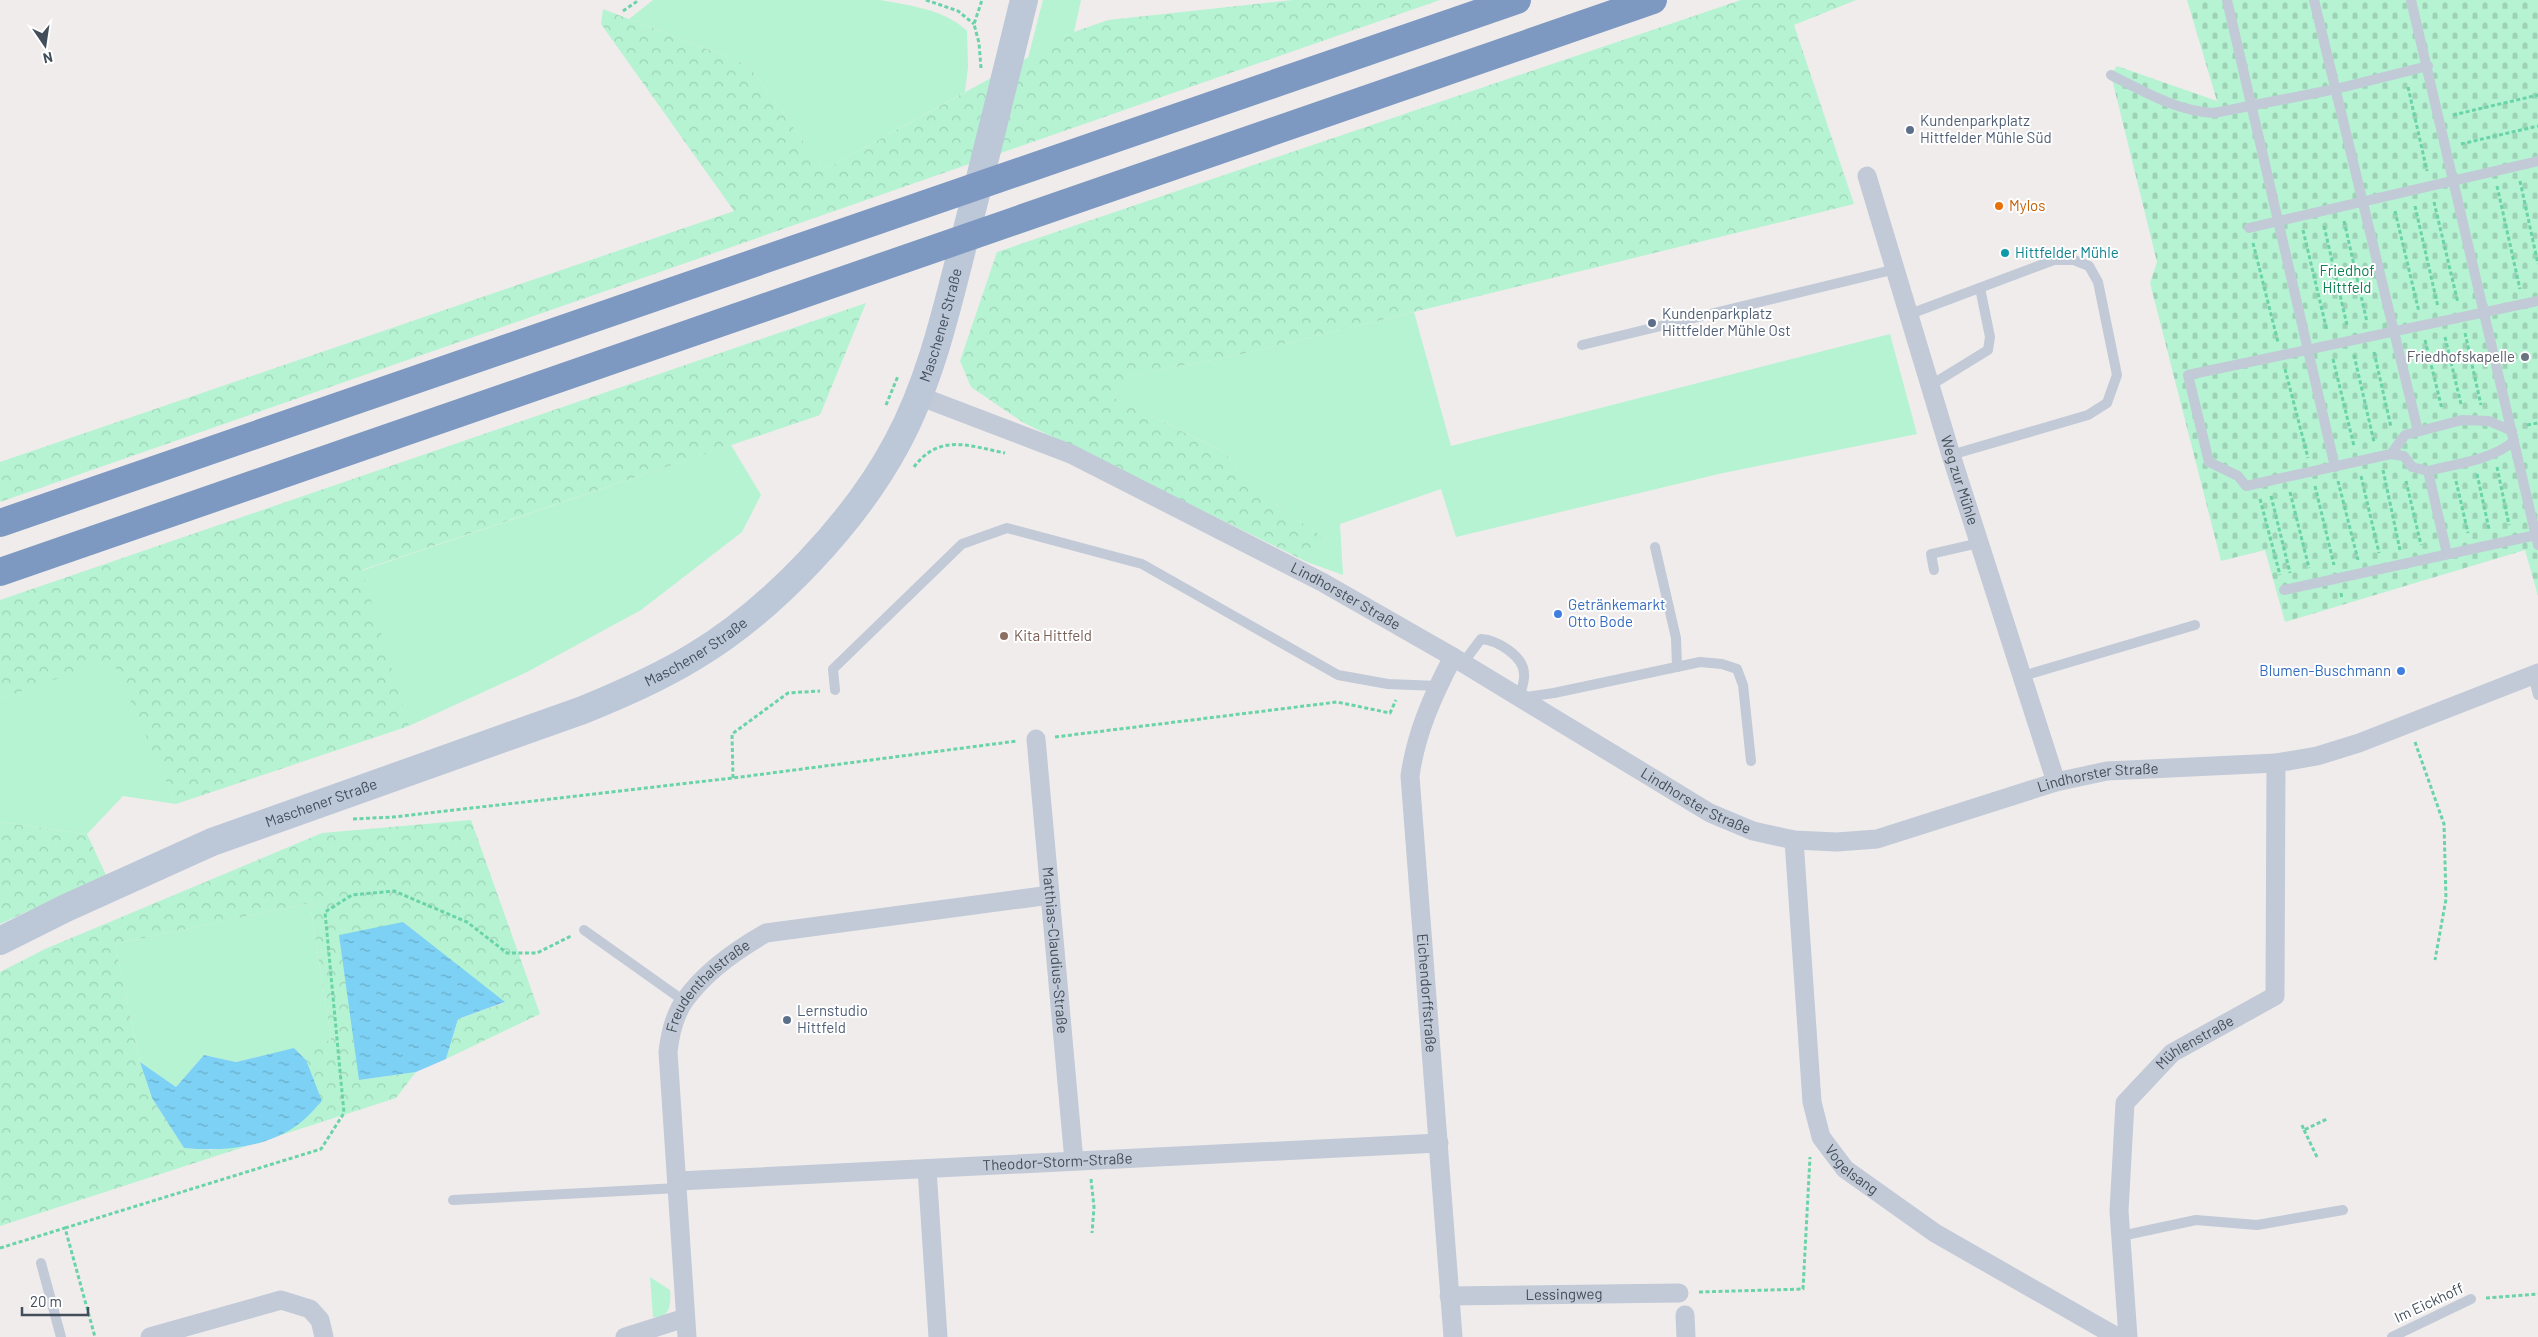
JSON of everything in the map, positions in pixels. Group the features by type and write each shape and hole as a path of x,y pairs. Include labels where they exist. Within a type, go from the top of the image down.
{"highway":[{"path":"0,523 1517,0"},
{"path":"0,572 1653,0"}],"main road":[{"name":"Maschener Straße","path":"0,941 75,904 212,842 583,710 642,686 697,655 752,614 781,588 822,547 851,513 878,476 898,441 919,396 946,309 1024,0"}],"street":[{"name":"Weg zur Mühle","path":"1867,176 1951,455 2056,782"},
{"name":"Lindhorster Straße","path":"919,396 1071,454 1322,582 1458,660 1710,813 1753,831 1794,840 1838,842 1877,839 2056,782 2108,771 2276,763 2317,756 2409,725 2536,674"},
{"name":"Eichendorffstraße","path":"1453,1337 1410,776 1414,750 1438,686 1458,660"},
{"name":"Matthias-Claudius-Straße","path":"1036,739 1050,895 1082,1161"},
{"name":"Mühlenstraße","path":"2128,1337 2119,1211 2125,1103 2172,1053 2275,996 2276,763"},
{"name":"Vogelsang","path":"1794,840 1812,1102 1821,1137 1845,1169 1935,1233 2117,1337"},
{"name":"Freudenthalstraße","path":"686,1328 668,1052 671,1030 684,1001 713,970 747,944 766,933 1050,895"},
{"name":"Theodor-Storm-Straße","path":"678,1184 927,1169 1438,1143"},
{"path":"927,1169 938,1337"},
{"name":"Lessingweg","path":"1449,1296 1678,1293"},
{"path":"150,1337 281,1300 310,1309 320,1320 324,1337"},
{"path":"1685,1315 1686,1337"},
{"path":"625,1337 686,1328"}],"lane":[{"path":"2227,0 2335,466"},
{"path":"2314,0 2418,431"},
{"path":"2288,589 2512,540 2537,540 2428,66 2411,0"},
{"path":"2111,75 2166,103 2196,112 2230,112 2336,89 2428,66"},
{"path":"2250,228 2538,161"},
{"path":"1910,314 2054,260 2074,260 2089,266 2098,282 2117,375 2107,403 2088,415 1951,455"},
{"path":"1582,345 1896,268"},
{"path":"1931,385 1988,350 1990,337 1980,288"},
{"path":"2513,436 2494,454 2428,471 2412,467 2404,456 2380,456 2246,486 2238,476 2209,462 2188,375 2538,302"},
{"path":"2395,455 2405,435 2465,420 2484,420 2513,436"},
{"path":"2428,471 2447,554"},
{"path":"835,690 833,670 962,544 1007,528 1142,564 1338,675 1403,685 1438,686"},
{"path":"1934,570 1930,554 1979,543"},
{"path":"1654,546 1676,638 1677,667"},
{"path":"2023,676 2195,625"},
{"path":"1458,660 1481,639 1490,639 1502,646 1520,662 1524,674 1519,698 1700,662 1722,664 1736,669 1743,685 1751,761"},
{"path":"2536,674 2538,695"},
{"path":"584,930 684,1001"},
{"path":"453,1200 678,1184"},
{"path":"2121,1236 2196,1220 2257,1226 2343,1210"},
{"path":"41,1263 61,1337"},
{"name":"Im Eickhoff","path":"2392,1337 2471,1299"}],"path":[{"path":"623,11 639,0"},
{"path":"926,0 958,11 974,24"},
{"path":"979,76 981,68 979,43 974,24 982,0"},
{"path":"2439,118 2538,95"},
{"path":"2446,148 2538,126"},
{"path":"2516,166 2538,264"},
{"path":"2494,172 2523,305"},
{"path":"2411,190 2465,420"},
{"path":"2299,216 2383,568"},
{"path":"2461,319 2484,420"},
{"path":"2494,454 2512,540"},
{"path":"2395,455 2424,559"},
{"path":"2380,456 2403,564"},
{"path":"2474,460 2492,544"},
{"path":"2453,465 2472,549"},
{"path":"2335,466 2361,573"},
{"path":"2311,472 2342,599"},
{"path":"2286,478 2313,583"},
{"path":"2268,482 2288,589"},
{"path":"2256,485 2288,589"},
{"path":"345,820 394,817 733,778 1337,702 1390,713 1403,685"},
{"path":"733,778 732,734 788,693 835,690"},
{"path":"2409,725 2444,824 2446,898 2435,960"},
{"path":"0,1248 321,1149 344,1113 325,912 352,895 394,891 467,922 506,953 537,953 584,930"},
{"path":"2304,1130 2327,1119"},
{"path":"2302,1125 2317,1157"},
{"path":"1678,1293 1803,1289 1810,1151"},
{"path":"1082,1161 1094,1207 1092,1234"},
{"path":"65,1228 95,1337"},
{"name":"Im Eickhoff","path":"2471,1299 2538,1294"}],"green space":[{"path":"653,0 880,0 938,13 949,18 967,31 968,67 965,92 824,170 748,65 629,19"},
{"path":"1043,0 1081,0 1074,32 1028,58"},
{"path":"1293,0 1440,0 0,502 0,462 734,211 601,24 603,9 748,65 824,170 1074,32 1108,20"},
{"path":"1741,0 1856,0 1794,25 1854,204 1238,355 1130,376 1114,398 1222,451 1282,510 1327,539 1307,562 1024,423 971,387 960,361 997,252"},
{"name":"Friedhof Hittfeld","path":"2187,0 2538,0 2538,596 2525,550 2285,622 2265,550 2221,561 2150,283 2157,262 2111,75 2117,66 2217,101"},
{"path":"866,303 820,415 362,570 409,726 176,804 112,659 0,699 0,600"},
{"path":"1414,312 1451,446 1890,334 1917,434 1723,473 1456,537 1441,489 1340,524 1343,575 1307,562 1327,539 1282,510 1222,451 1114,398 1130,376 1238,355"},
{"path":"731,445 761,495 742,532 641,610 527,672 409,726 361,571"},
{"path":"112,658 176,804 123,796 87,834 0,822 0,699"},
{"path":"471,820 540,1014 446,1059 458,1019 504,1003 403,922 359,1080 416,1072 396,1098 272,1138 299,1124 306,1060 294,1048 331,1040 310,903 115,944 140,1062 152,1098 184,1148 210,1150 247,1146 0,1226 0,972 45,949 322,833"},
{"path":"0,822 87,834 106,875 0,924"},
{"path":"310,903 331,1040 236,1062 204,1055 176,1087 140,1062 115,944"},
{"path":"650,1277 670,1290 669,1309 659,1317 653,1317"}],"water":[{"path":"403,922 505,1002 458,1019 446,1059 416,1072 359,1080 339,935"},
{"path":"294,1048 306,1060 322,1101 303,1121 274,1138 259,1143 229,1148 184,1148 152,1098 140,1062 176,1087 204,1055 236,1062"}],"place":[{"name":"Kundenparkplatz Hittfelder Mühle Süd","path":"1910,130"},
{"name":"Mylos","path":"1999,206"},
{"name":"Hittfelder Mühle","path":"2005,253"},
{"name":"Kundenparkplatz Hittfelder Mühle Ost","path":"1652,323"},
{"name":"Friedhofskapelle","path":"2525,357"},
{"name":"Getränkemarkt Otto Bode","path":"1558,614"},
{"name":"Kita Hittfeld","path":"1004,636"},
{"name":"Blumen-Buschmann","path":"2401,671"},
{"name":"Lernstudio Hittfeld","path":"787,1020"}]}
